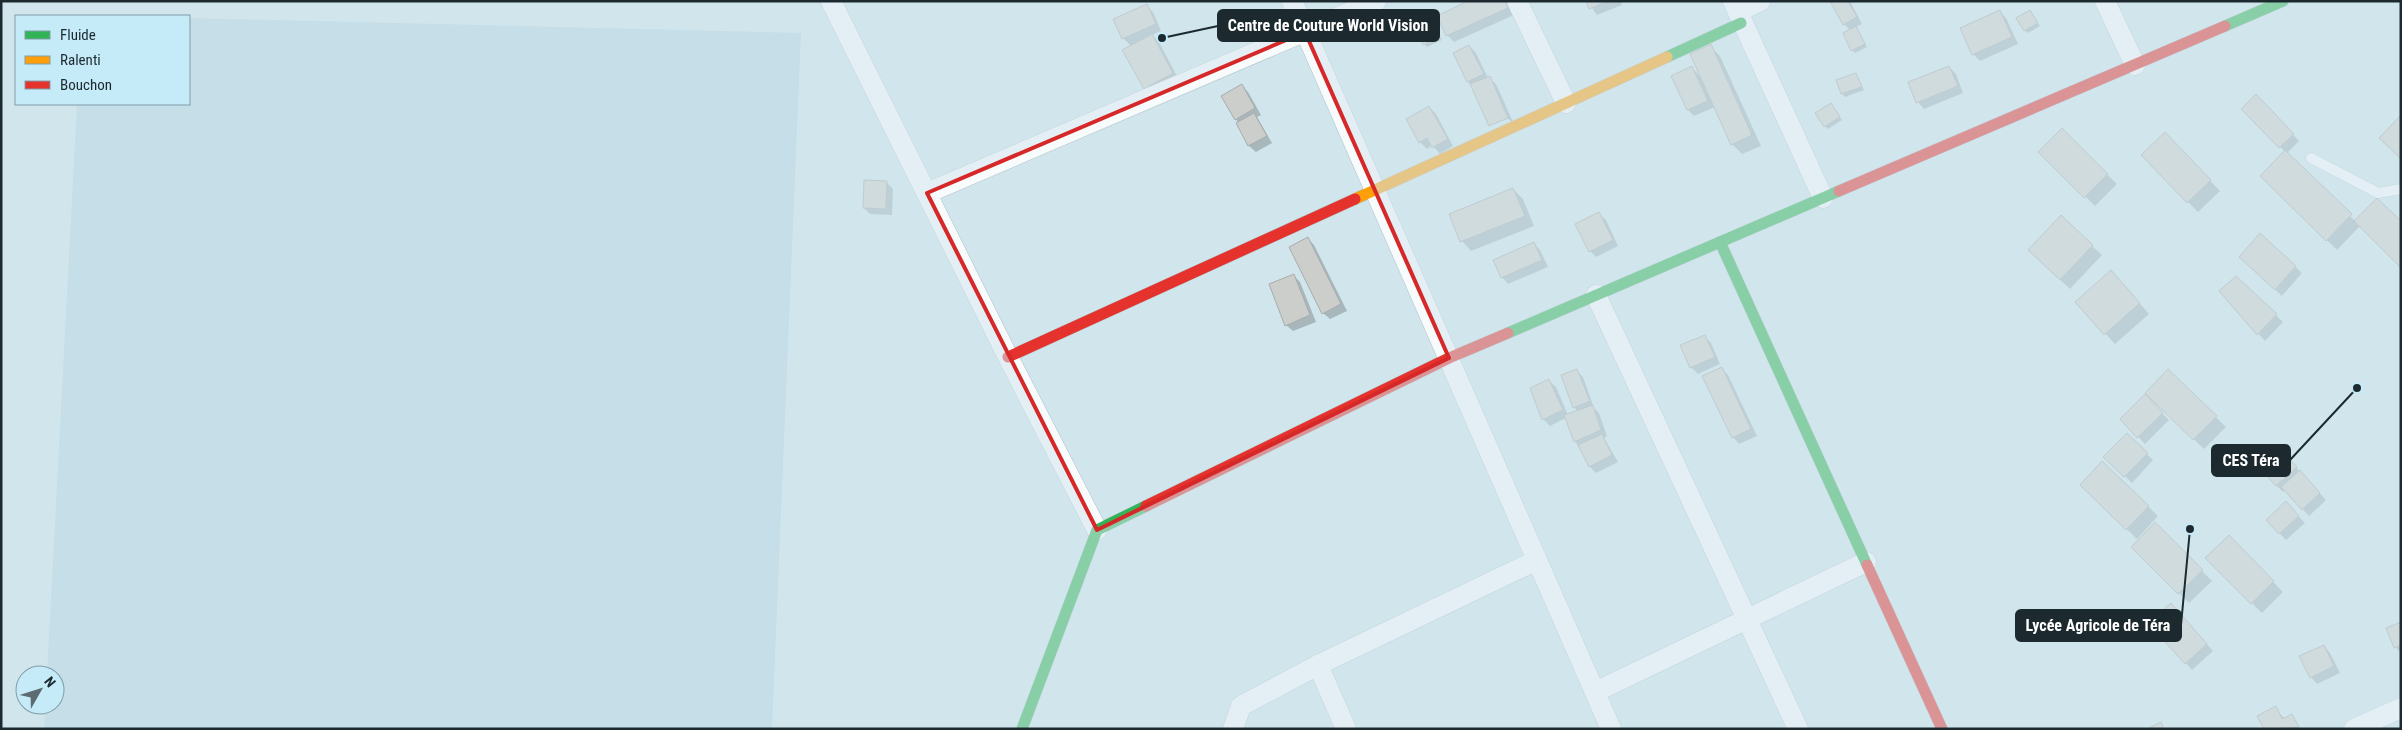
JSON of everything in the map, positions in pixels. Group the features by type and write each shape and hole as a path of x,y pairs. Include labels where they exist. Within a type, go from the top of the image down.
{"street":[{"path":"831,1 1008,357 1097,530"},
{"path":"1292,1 1611,729"},
{"path":"927,193 1376,1"},
{"path":"1517,1 1566,103"},
{"path":"1008,357 1566,103 1760,1"},
{"path":"2105,1 2135,65"},
{"path":"1022,729 1097,530 1449,358 2283,1"},
{"path":"1738,12 1823,198"},
{"path":"1720,242 1942,729"},
{"path":"1596,295 1798,729"},
{"path":"1233,729 1240,706 1318,665 1537,560"},
{"path":"1595,692 1866,562"},
{"path":"1318,665 1346,729"},
{"path":"2354,729 2401,708"}],"lane":[{"path":"2311,158 2378,193 2401,189"}],"highlighted area":[{"path":"1305,32 1449,358 1097,530 927,193"}],"shaded area":[{"path":"190,18 801,33 772,729 44,729 45,715 65,715 65,665 48,665 77,105 190,105"}],"building":[{"path":"1468,1 1505,1 1508,8 1446,36 1437,16"},
{"path":"1586,1 1608,1 1589,9"},
{"path":"1830,1 1848,1 1857,17 1843,25"},
{"path":"1147,4 1156,24 1122,39 1113,19"},
{"path":"2000,10 2012,37 1972,55 1960,28"},
{"path":"2030,10 2038,23 2024,31 2016,18"},
{"path":"1431,18 1440,36 1423,45 1414,26"},
{"path":"1856,26 1865,44 1851,51 1843,33"},
{"path":"1152,34 1173,73 1144,89 1122,50"},
{"path":"1711,44 1752,135 1731,145 1690,54"},
{"path":"1469,45 1484,74 1467,82 1453,53"},
{"path":"1692,66 1708,101 1687,110 1671,76"},
{"path":"1949,66 1958,86 1916,103 1908,82"},
{"path":"1856,73 1862,87 1841,94 1836,80"},
{"path":"1490,76 1508,118 1489,126 1470,84"},
{"path":"1242,84 1255,108 1235,120 1221,96"},
{"path":"2256,94 2294,134 2279,148 2241,109"},
{"path":"1831,103 1840,117 1824,127 1815,113"},
{"path":"1429,106 1448,139 1432,148 1427,138 1419,143 1406,119"},
{"path":"1254,113 1267,136 1248,146 1236,123"},
{"path":"2401,115 2401,159 2379,138"},
{"path":"2062,128 2108,174 2084,198 2038,152"},
{"path":"2165,132 2211,180 2187,203 2141,155"},
{"path":"2285,150 2352,214 2326,241 2260,176"},
{"path":"864,180 887,181 886,209 863,208"},
{"path":"1513,188 1525,216 1460,242 1449,214"},
{"path":"2377,198 2401,221 2401,268 2354,221"},
{"path":"1599,212 1613,240 1589,252 1575,224"},
{"path":"2061,215 2093,245 2060,280 2028,250"},
{"path":"2260,233 2296,266 2275,290 2239,257"},
{"path":"1308,237 1341,304 1322,314 1289,247"},
{"path":"1534,242 1542,260 1501,278 1493,260"},
{"path":"2111,270 2140,303 2104,335 2075,302"},
{"path":"1294,274 1310,315 1285,326 1269,284"},
{"path":"2236,276 2277,314 2257,335 2219,291"},
{"path":"1705,335 1715,357 1690,368 1680,345"},
{"path":"1722,367 1751,429 1732,438 1702,376"},
{"path":"1577,369 1590,401 1573,408 1561,375"},
{"path":"2168,369 2217,416 2193,440 2145,393"},
{"path":"1549,379 1563,410 1542,420 1530,388"},
{"path":"2145,394 2163,413 2137,438 2120,419"},
{"path":"1593,405 1601,430 1574,442 1564,415"},
{"path":"2127,433 2148,453 2124,477 2103,457"},
{"path":"1602,434 1612,455 1589,467 1578,445"},
{"path":"2278,446 2297,467 2276,486 2257,465"},
{"path":"2102,461 2149,506 2126,530 2080,485"},
{"path":"2300,470 2320,493 2302,510 2281,487"},
{"path":"2286,501 2299,516 2279,534 2266,520"},
{"path":"2155,522 2203,570 2178,594 2131,547"},
{"path":"2229,535 2274,581 2251,604 2205,558"},
{"path":"2171,603 2207,644 2185,664 2148,623"},
{"path":"2401,622 2401,645 2394,648 2386,628"},
{"path":"2324,645 2334,666 2310,678 2299,656"},
{"path":"2276,706 2282,719 2292,714 2299,727 2264,729 2257,716"},
{"path":"2161,722 2164,729 2147,729"}],"traffic: fast":[{"path":"2225,26 2283,1"},
{"path":"1667,57 1741,23"},
{"path":"1508,333 1839,191"},
{"path":"1720,242 1867,565"},
{"path":"1022,729 1097,530 1146,506"}],"traffic: slow":[{"path":"1355,199 1667,57"}],"traffic: jam":[{"path":"1839,191 2225,26"},
{"path":"1008,357 1355,199"},
{"path":"1146,506 1449,358 1508,333"},
{"path":"1867,565 1942,729"}],"place":[{"name":"Centre de Couture World Vision","path":"1162,38"},
{"name":"CES Téra","path":"2357,388"},
{"name":"Lycée Agricole de Téra","path":"2190,529"}]}
